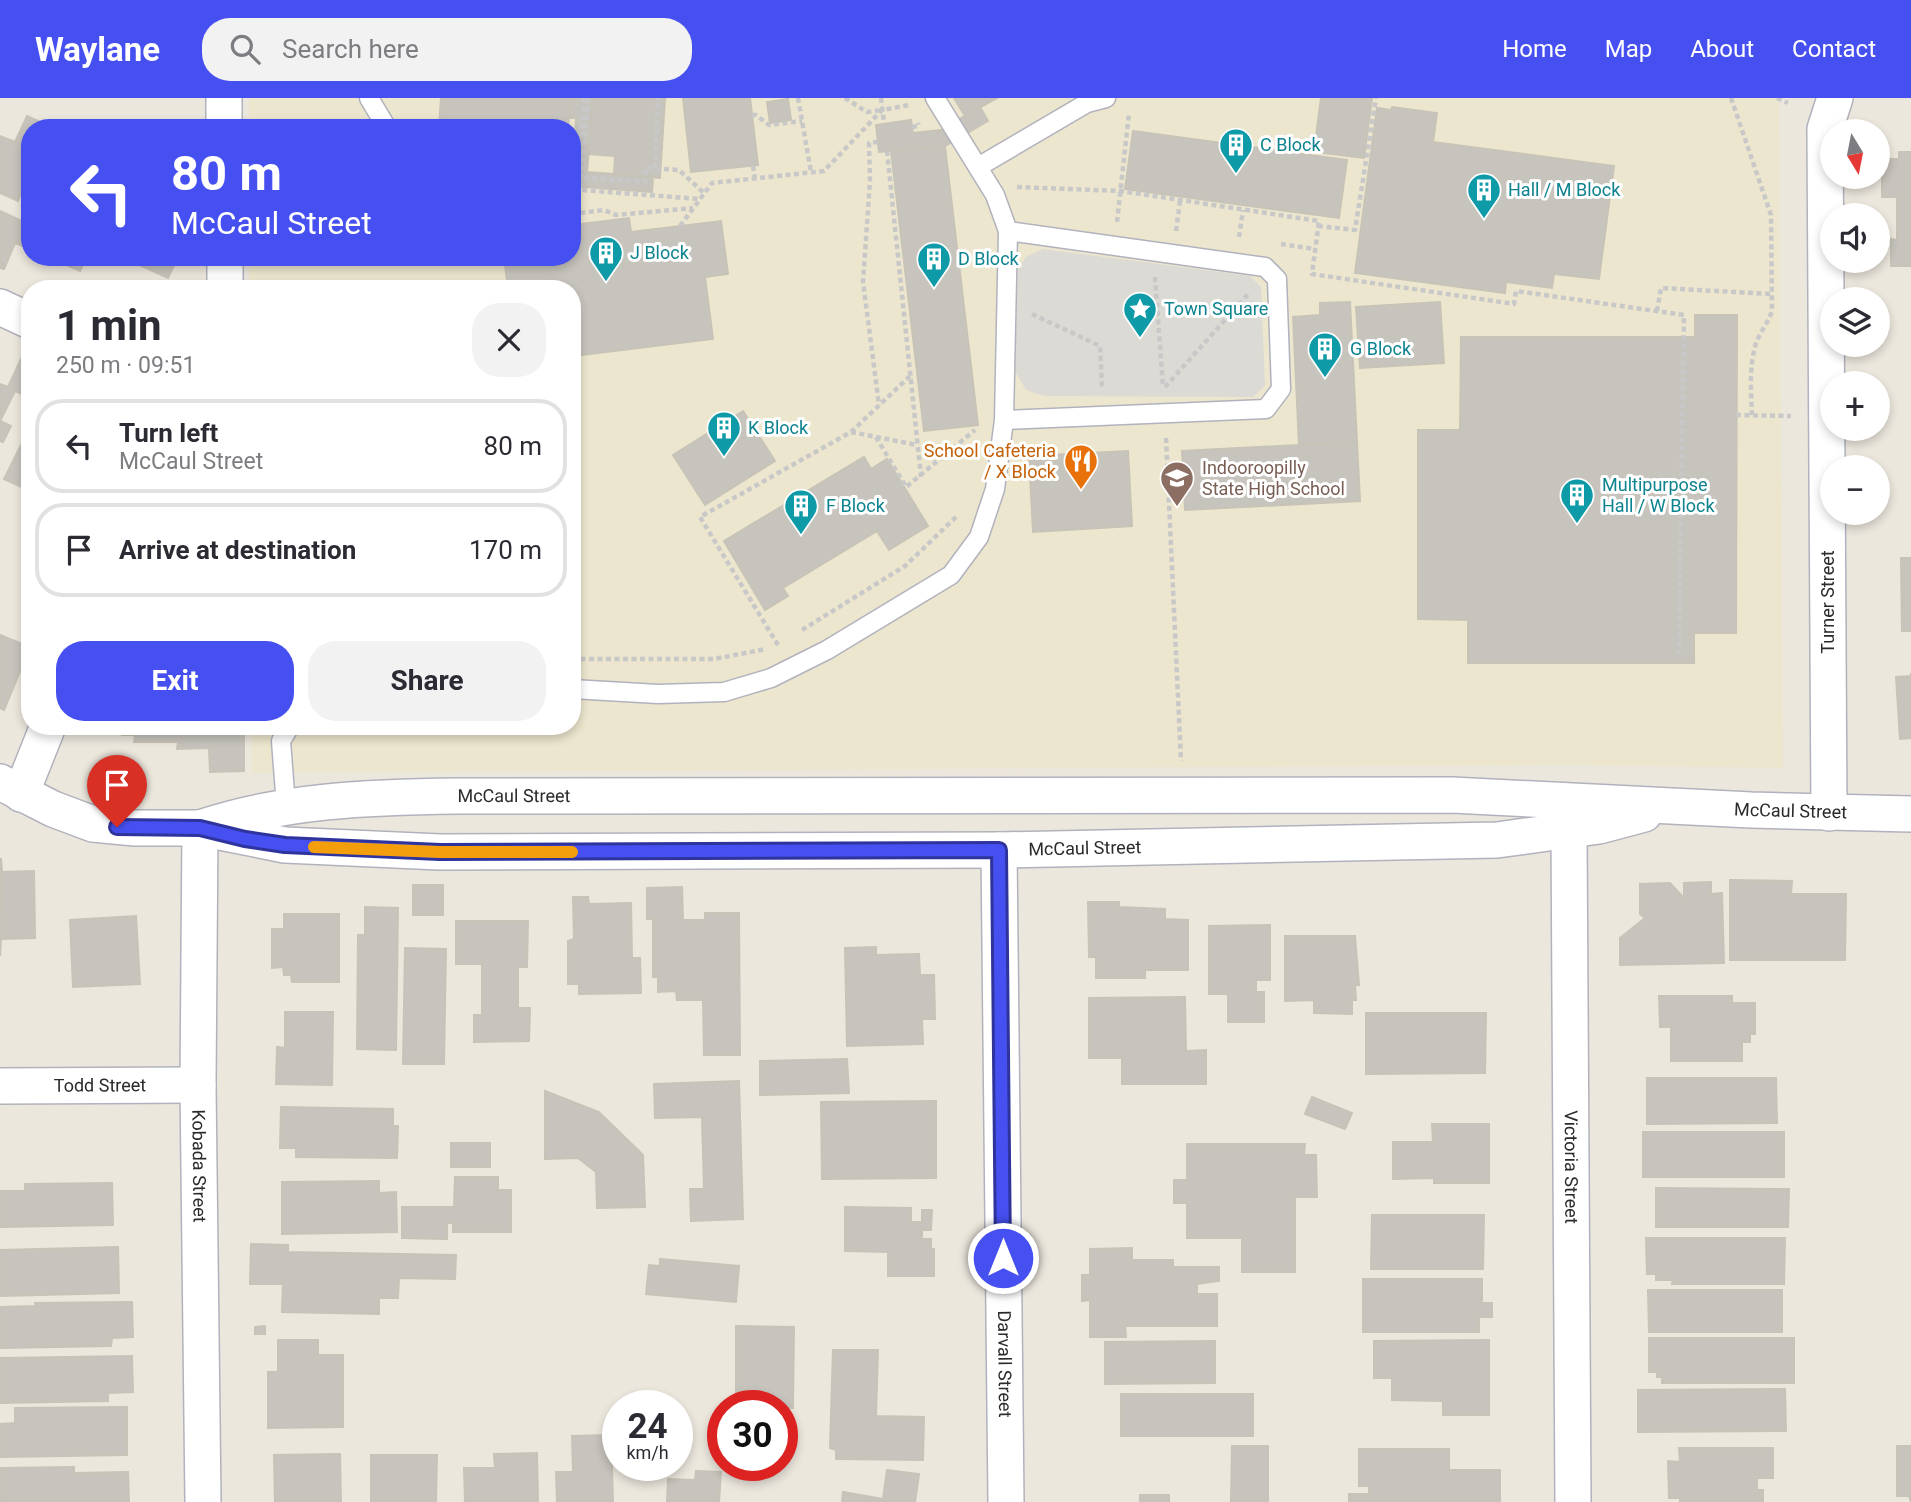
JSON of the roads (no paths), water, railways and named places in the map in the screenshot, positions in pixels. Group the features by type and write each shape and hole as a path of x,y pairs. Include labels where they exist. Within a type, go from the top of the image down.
{"street":[{"path":"224,98 224,119"},
{"name":"Turner Street","path":"1829,813 1825,129 1835,98"},
{"path":"0,307 21,317"},
{"path":"10,788 42,735"},
{"name":"McCaul Street","path":"10,788 93,824 135,828 200,828 285,845 427,852 999,850 1497,840 1569,831 1671,807"},
{"name":"McCaul Street","path":"200,828 252,812 286,806 371,798 458,796 1452,795 1671,807 1911,814"},
{"name":"Kobada Street","path":"200,828 198,1085 203,1502"},
{"name":"Victoria Street","path":"1569,831 1573,1502"},
{"name":"Darvall Street","path":"999,850 1006,1502"},
{"name":"Todd Street","path":"0,1086 198,1085"}],"lane":[{"path":"369,98 382,119"},
{"path":"581,690 658,694 724,692 771,678 827,650 951,575 979,537 995,489 1004,419 1008,231 995,195 935,98"},
{"path":"978,167 1087,103 1106,98"},
{"path":"1004,419 1266,409 1281,389 1277,279 1265,267 1008,231"},
{"path":"285,735 281,741 286,806"}],"place":[{"name":"C Block","path":"1236,175"},
{"name":"Hall / M Block","path":"1484,220"},
{"name":"J Block","path":"606,283"},
{"name":"D Block","path":"934,289"},
{"name":"Town Square","path":"1140,339"},
{"name":"G Block","path":"1325,379"},
{"name":"K Block","path":"724,458"},
{"name":"School Cafeteria / X Block","path":"1081,491"},
{"name":"Indooroopilly State High School","path":"1177,508"},
{"name":"Multipurpose Hall / W Block","path":"1577,525"},
{"name":"F Block","path":"801,536"}]}
